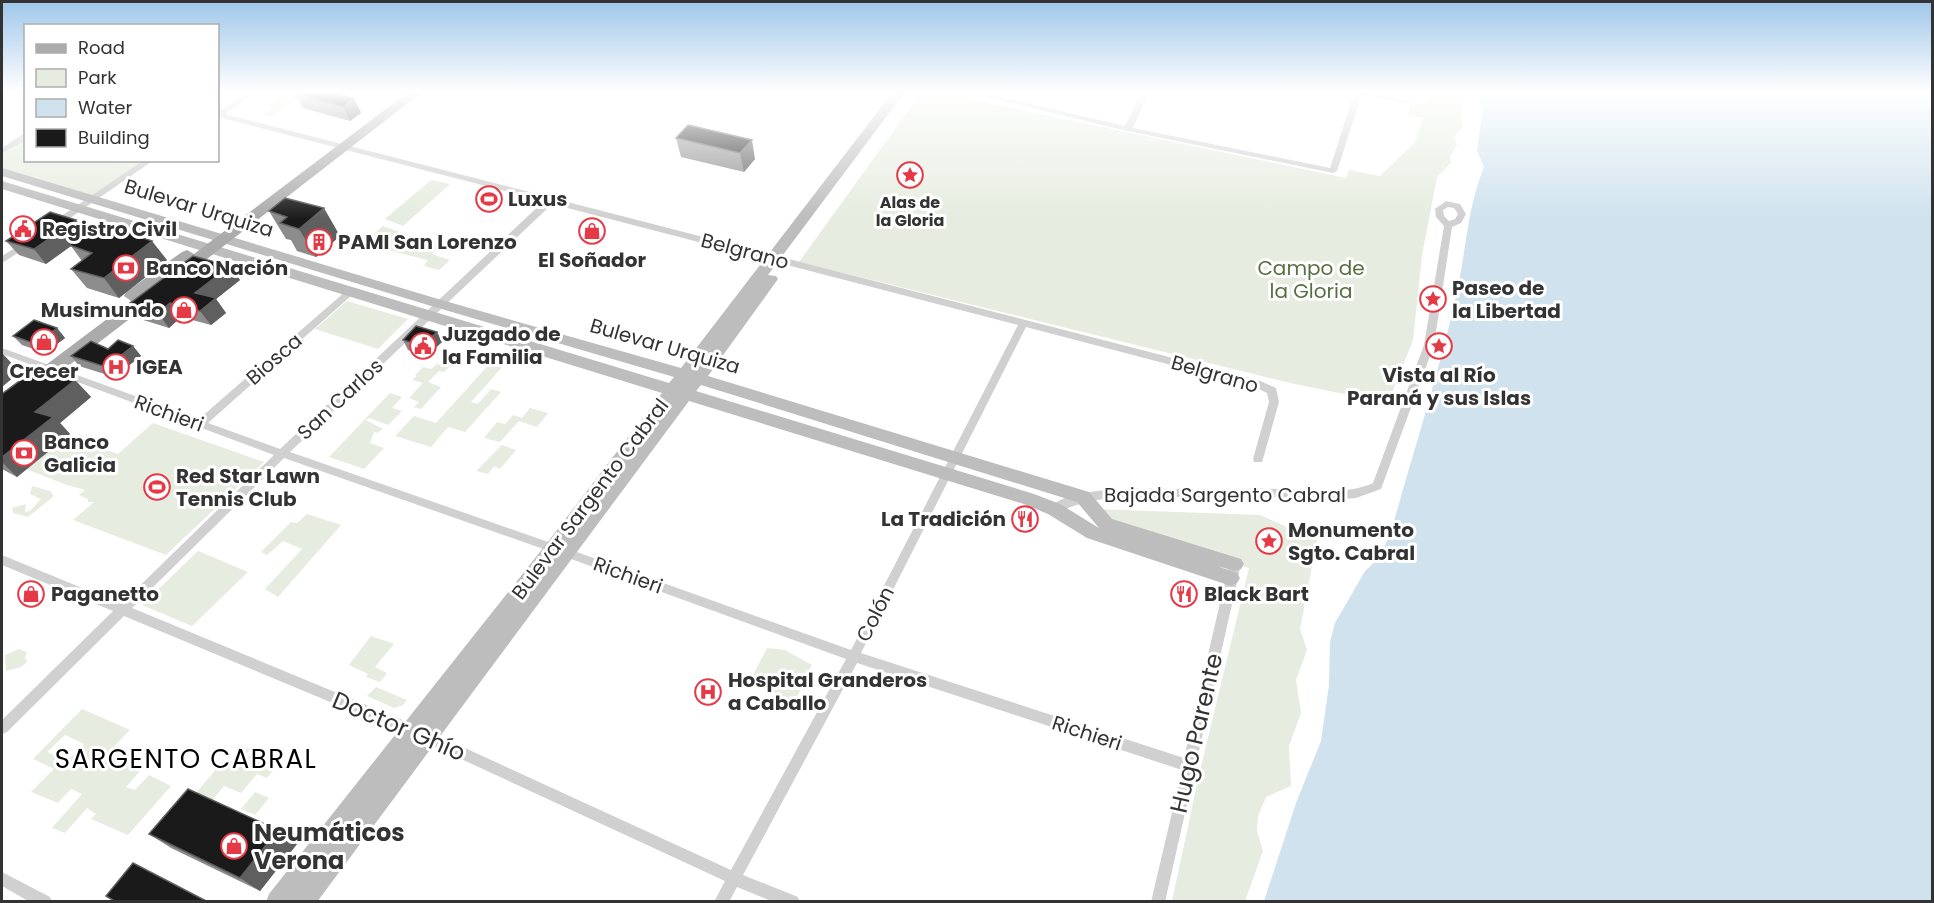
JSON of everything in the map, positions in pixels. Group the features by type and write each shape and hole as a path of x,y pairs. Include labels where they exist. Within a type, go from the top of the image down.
{"main road":[{"path":"339,146 352,135"},
{"path":"2,407 45,368 355,135"},
{"name":"Bulevar Sargento Cabral","path":"277,902 419,733 560,550 778,260 868,135"},
{"name":"Bulevar Sargento Cabral","path":"778,260 877,135"},
{"name":"Bulevar Urquiza","path":"2,172 92,199 349,293 429,317 955,458 1083,497"},
{"name":"Bulevar Urquiza","path":"2,185 78,208 441,304 685,384 947,474 1028,499 1054,509 1093,533 1233,571"},
{"path":"2,394 45,368"},
{"path":"1083,497 1106,524 1233,571"},
{"name":"Bulevar Sargento Cabral","path":"303,902 419,733"}],"street":[{"name":"Belgrano","path":"297,135 552,199 1258,384 1272,391 1274,402 1258,459"},
{"path":"1158,135 1333,171 1344,135"},
{"path":"2,151 24,137"},
{"path":"40,234 147,162"},
{"name":"San Carlos","path":"2,728 283,454 552,199"},
{"name":"Bajada Sargento Cabral","path":"1054,509 1068,501 1083,497 1119,493 1266,492 1344,495 1365,493 1377,486 1429,345 1448,225"},
{"path":"2,260 31,240"},
{"name":"Biosca","path":"200,424 349,293"},
{"name":"Colón","path":"721,902 853,656 1023,324"},
{"name":"Richieri","path":"2,351 283,454 560,550 853,656 1189,766"},
{"name":"Doctor Ghío","path":"2,560 419,733 733,878 793,902"},
{"name":"Hugo Parente","path":"1158,902 1233,571"},
{"path":"2,879 45,902"}],"green space":[{"name":"Campo de la Gloria","path":"891,135 1141,135 1346,178 1349,170 1380,176 1415,142 1417,135 1456,135 1454,137 1457,145 1450,156 1451,163 1437,177 1422,255 1413,340 1388,403 1290,383 799,262"},
{"path":"24,137 24,162 148,162 92,199 2,172 2,151"},
{"path":"431,180 450,184 403,226 385,219"},
{"path":"383,226 419,239 417,242 431,247 440,238 461,244 453,252 437,249 432,254 450,260 439,270 424,266 428,260 363,244"},
{"path":"347,301 408,319 378,349 315,329"},
{"path":"493,360 505,364 471,402 478,404 491,389 501,392 465,432 448,427 431,447 395,436 414,416 436,423"},
{"path":"437,364 449,367 444,372 439,371 428,382 441,387 421,409 414,407 419,402 409,398 423,383 412,380 423,367 431,369"},
{"path":"390,393 402,397 392,408 402,411 388,425 369,418 366,420 383,429 377,433 374,432 370,443 384,448 364,469 329,457"},
{"path":"530,408 548,413 537,427 519,421 500,442 484,438 497,422 505,424 513,415 522,418"},
{"name":"Red Star Lawn Tennis Club","path":"153,423 264,462 166,555 73,520 94,502 88,502 88,499 79,495 85,490 26,469 67,436 118,454"},
{"path":"502,445 516,450 500,469 494,466 488,474 476,471"},
{"path":"32,486 50,491 54,496 28,517 13,513 12,508 26,504 25,512 30,511 41,499 30,494"},
{"path":"1095,509 1260,515 1317,540 1300,629 1307,650 1296,680 1301,713 1289,746 1291,786 1266,797 1258,816 1257,831 1263,851 1245,901 1172,901 1199,775 1249,568 1106,524"},
{"path":"307,514 341,525 278,597 265,589 302,549 283,541 267,555 261,552 291,522 297,523"},
{"path":"198,551 248,572 192,626 142,605"},
{"path":"371,636 394,644 375,667 387,673 380,682 366,677 368,674 349,665"},
{"path":"767,648 785,650 812,665 795,701 749,683"},
{"path":"19,649 27,652 25,657 27,662 21,667 6,671 5,655"},
{"path":"376,687 407,700 403,705 394,708 367,696"},
{"path":"82,709 130,730 106,755 140,771 126,787 135,790 149,775 171,786 128,835 91,819 96,814 87,808 65,833 52,828 82,794 71,789 58,803 31,792 54,769 33,759","holes":["65,735 84,744 67,761 47,752"]},
{"path":"247,748 250,749 246,755 278,765 267,778 257,774 241,793 224,786 209,804 191,799 223,761 231,765"},
{"path":"255,792 269,798 255,815 241,809"}],"water":[{"path":"1479,135 1932,135 1932,901 1264,901 1296,803 1321,741 1329,685 1330,642 1335,623 1365,571 1381,556 1393,525 1442,354 1474,198 1484,167 1477,151"}],"building":[{"path":"679,135 731,135 752,140 740,153 676,138"},
{"path":"285,198 324,208 299,229 280,223 287,217 269,211"},
{"path":"50,212 76,220 34,249 6,241"},
{"path":"100,223 152,241 104,278 71,269 92,253 69,245"},
{"path":"193,256 230,266 195,293 216,298 200,311 170,303 158,313 129,304"},
{"path":"34,320 57,328 36,344 13,336"},
{"path":"416,326 437,332 426,342 420,339 416,344 403,340"},
{"path":"118,340 133,346 106,367 71,356 91,341 108,349"},
{"path":"37,368 75,380 35,412 53,417 2,457 2,394"},
{"name":"Neumáticos Verona","path":"188,789 278,830 240,878 149,834"},
{"path":"133,863 208,902 116,902 106,896"}],"place":[{"name":"Alas de la Gloria","path":"910,175"},
{"name":"Luxus","path":"489,199"},
{"name":"Registro Civil","path":"23,229"},
{"name":"El Soñador","path":"592,231"},
{"name":"PAMI San Lorenzo","path":"319,242"},
{"name":"Banco Nación","path":"126,268"},
{"name":"Paseo de la Libertad","path":"1433,299"},
{"name":"Musimundo","path":"184,310"},
{"name":"Crecer","path":"44,342"},
{"name":"Juzgado de la Familia","path":"423,346"},
{"name":"Vista al Río Paraná y sus Islas","path":"1439,346"},
{"name":"IGEA","path":"116,367"},
{"name":"Banco Galicia","path":"24,453"},
{"name":"Red Star Lawn Tennis Club","path":"157,487"},
{"name":"La Tradición","path":"1025,519"},
{"name":"Monumento Sgto. Cabral","path":"1269,541"},
{"name":"Paganetto","path":"31,594"},
{"name":"Black Bart","path":"1184,594"},
{"name":"Hospital Granderos a Caballo","path":"708,692"},
{"name":"Neumáticos Verona","path":"234,846"}],"district":[{"name":"SARGENTO CABRAL","path":"186,759"}]}
